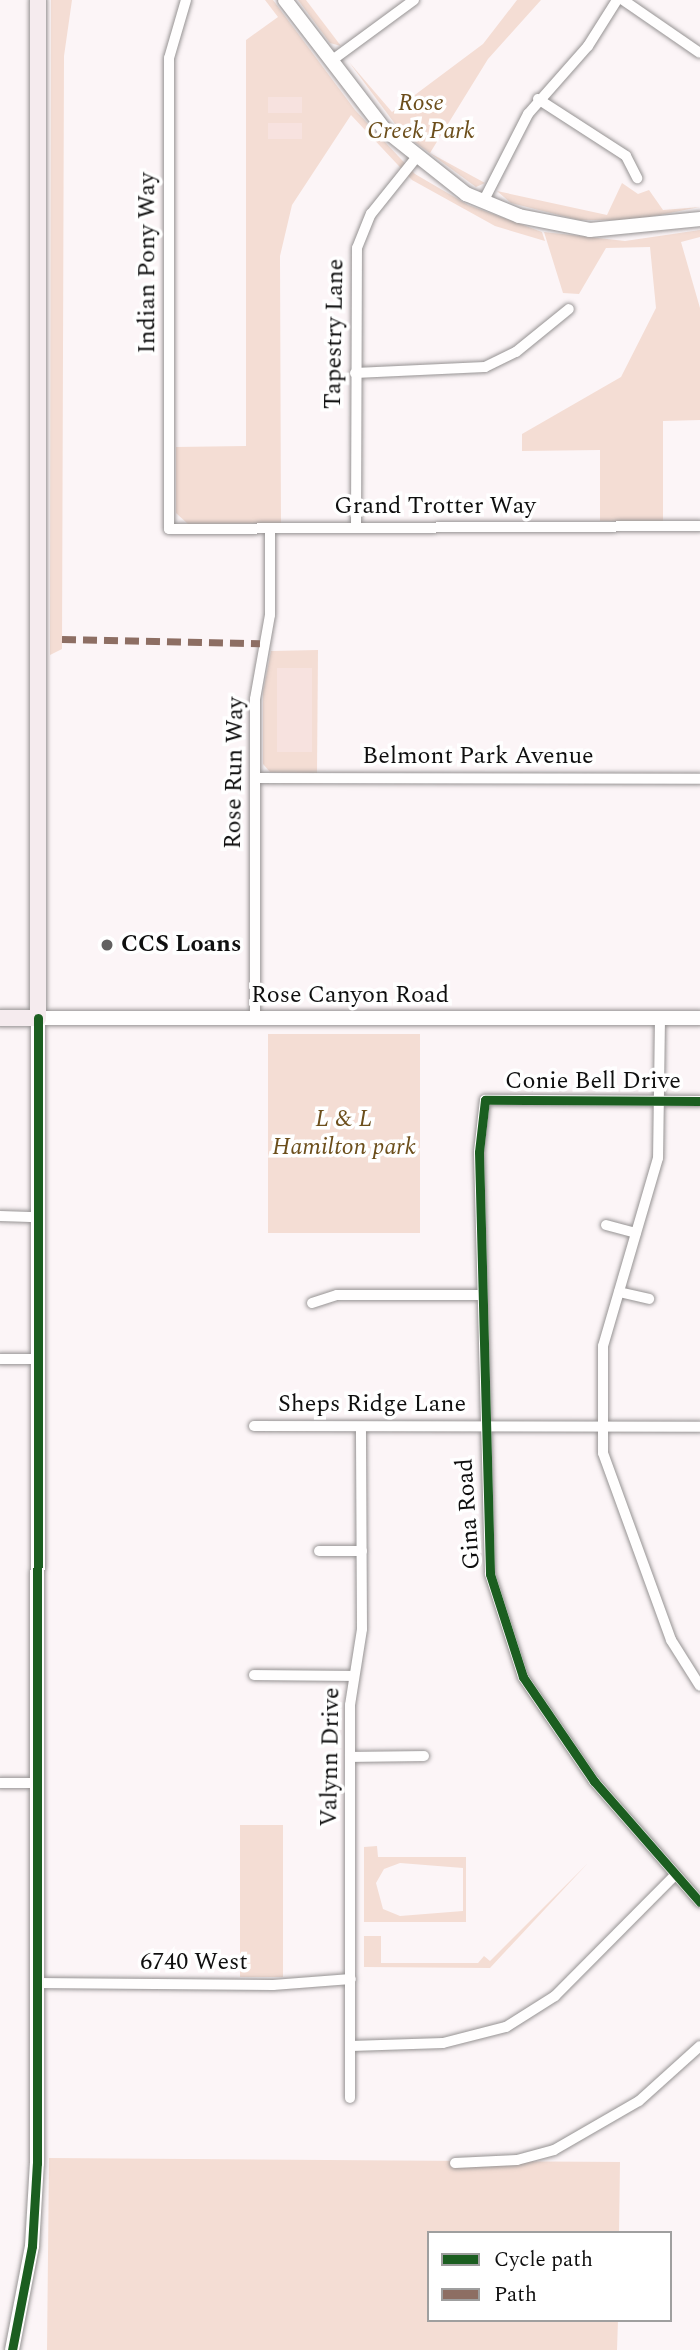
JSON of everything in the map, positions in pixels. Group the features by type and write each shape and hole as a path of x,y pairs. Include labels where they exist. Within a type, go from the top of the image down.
{"main road":[{"path":"38,0 38,1018"},
{"name":"Rose Canyon Road","path":"0,1018 38,1018"}],"street":[{"name":"Indian Pony Way","path":"169,529 169,58 186,0"},
{"path":"285,0 331,61 415,159 483,202 536,221 590,230 700,219"},
{"path":"331,61 414,0"},
{"path":"483,202 538,99 588,46 617,0"},
{"path":"623,0 700,53"},
{"path":"538,99 626,156 637,178"},
{"name":"Tapestry Lane","path":"356,528 355,373 360,236 415,159"},
{"path":"355,373 485,368 516,352 569,309"},
{"name":"Grand Trotter Way","path":"169,529 700,526"},
{"name":"Rose Run Way","path":"255,1018 256,692 270,615 270,528"},
{"name":"Belmont Park Avenue","path":"255,778 700,779"},
{"name":"Rose Canyon Road","path":"38,1018 700,1018"},
{"path":"12,2350 35,2212 38,1018"},
{"path":"660,1018 658,1158 603,1346 603,1453 678,1657 700,1686"},
{"name":"Conie Bell Drive","path":"485,1100 659,1103 700,1101"},
{"name":"Gina Road","path":"485,1100 479,1113 483,1427 490,1574 523,1677 594,1782 674,1876 700,1902"},
{"path":"0,1216 38,1217"},
{"path":"606,1225 636,1233"},
{"path":"619,1292 649,1299"},
{"path":"312,1303 337,1295 482,1295"},
{"path":"0,1359 38,1359"},
{"name":"Sheps Ridge Lane","path":"254,1426 700,1427"},
{"name":"Valynn Drive","path":"350,2098 350,1757 354,1676 362,1629 361,1427"},
{"path":"319,1552 362,1551"},
{"path":"254,1675 354,1676"},
{"path":"350,1757 424,1756"},
{"path":"0,1783 37,1783"},
{"path":"351,2046 443,2043 506,2026 555,1996 674,1876"},
{"name":"6740 West","path":"37,1983 272,1985 351,1979"},
{"path":"455,2163 517,2160 554,2150 639,2101 698,2052"}],"green space":[{"path":"51,0 72,0 64,56 62,649 50,655"},
{"path":"265,0 273,0 355,110 415,174 468,205 542,232 545,241 495,226 412,180 351,115 292,205 280,256 281,523 188,524 176,513 176,447 246,446 246,40 278,17"},
{"path":"298,0 306,0 341,46 330,43"},
{"name":"Rose Creek Park","path":"517,0 541,0 488,59 430,153 485,183 476,187 401,132 349,62 392,112 483,44"},
{"path":"622,183 638,194 649,190 663,210 700,207 634,220 579,220 511,203 497,191 607,215"},
{"path":"700,230 700,237 681,242 700,308 700,420 663,421 663,522 600,521 600,450 522,451 522,434 621,377 656,308 650,247 606,248 579,294 563,293 544,232 625,241"},
{"path":"318,650 317,773 270,772 263,764 263,692 271,651"},
{"name":"L & L Hamilton park","path":"268,1034 420,1034 420,1233 268,1233"},
{"path":"240,1825 283,1825 283,1977 240,1977"},
{"path":"377,1846 378,1857 466,1857 466,1922 364,1922 364,1847","holes":["400,1863 463,1868 463,1911 400,1916 383,1909 376,1883 384,1869"]},
{"path":"588,1863 490,1968 364,1967 364,1936 381,1936 381,1963 478,1963 484,1956 490,1961"},
{"path":"49,2158 620,2162 619,2231 427,2231 427,2322 618,2322 617,2350 47,2350"}],"shaded area":[{"path":"268,97 302,97 302,113 268,113"},
{"path":"268,123 302,123 302,139 268,139"},
{"path":"277,668 312,668 312,752 277,752"}],"marked path":[{"path":"62,639 260,643"}],"cycle path":[{"path":"12,2350 32,2246 37,2163 38,1018"},
{"path":"700,1101 485,1100 479,1152 490,1574 523,1677 594,1781 700,1902"}],"place":[{"name":"CCS Loans","path":"107,945"}]}
